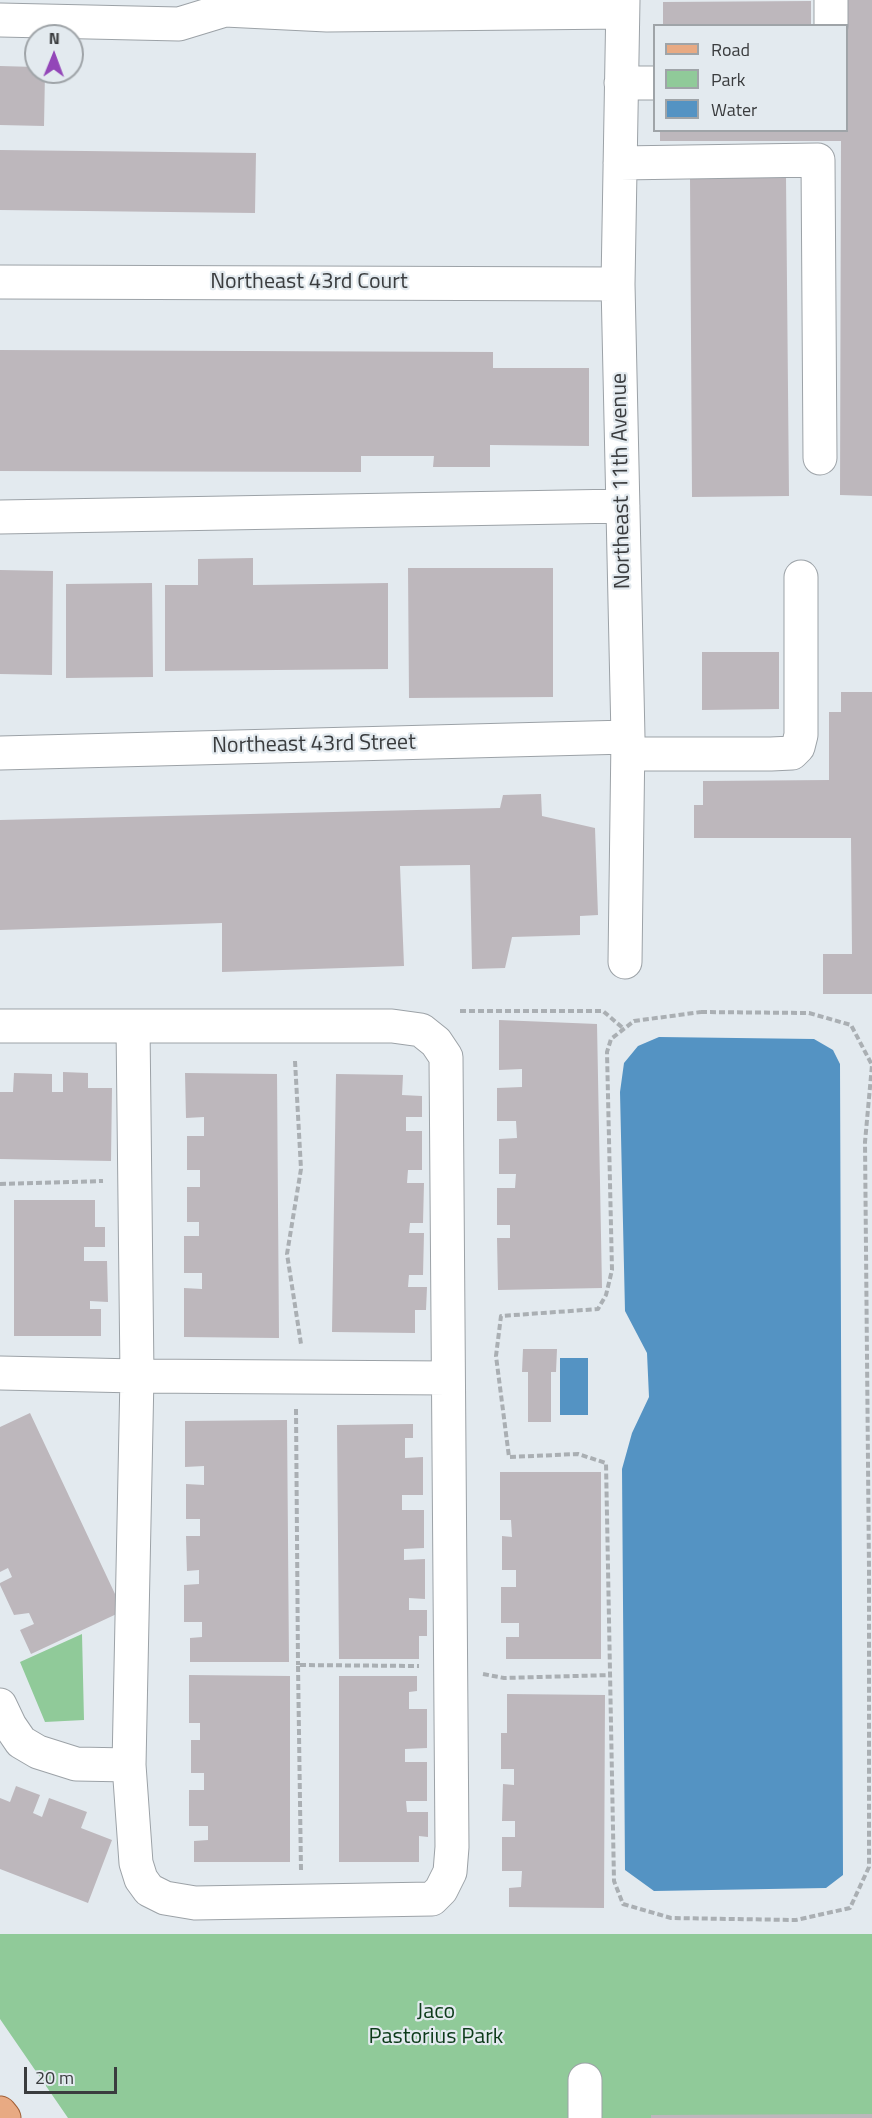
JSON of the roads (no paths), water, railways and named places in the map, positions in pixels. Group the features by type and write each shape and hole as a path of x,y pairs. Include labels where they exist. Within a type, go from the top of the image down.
{"main road":[{"path":"0,2113 4,2118"}],"street":[{"path":"831,0 831,24"},
{"path":"0,20 179,24 225,10 327,15 622,6"},
{"name":"Northeast 11th Avenue","path":"622,6 618,284 628,746 625,962"},
{"path":"621,83 653,83"},
{"path":"620,163 818,160 820,458"},
{"name":"Northeast 43rd Court","path":"0,282 618,284"},
{"path":"0,517 623,506"},
{"name":"Northeast 43rd Street","path":"0,753 628,746 771,754 792,753 798,747 801,735 801,577"},
{"path":"0,1026 134,1026 392,1026 421,1030 436,1042 446,1057 452,1847 450,1872 441,1890 432,1899 195,1903 165,1898 149,1890 141,1879 136,1863 129,1765 137,1376 134,1026"},
{"path":"0,1373 448,1378"},
{"path":"0,1705 21,1742 38,1752 76,1764 129,1765"},
{"path":"585,2080 585,2118"}],"water":[{"path":"659,1037 814,1039 833,1050 840,1064 843,1875 826,1888 654,1891 625,1870 622,1469 632,1433 649,1397 647,1353 625,1311 620,1092 624,1063 638,1046"},
{"path":"560,1358 588,1358 588,1415 560,1415"}],"park label":[{"name":"Jaco Pastorius Park","path":"436,2026"}]}
